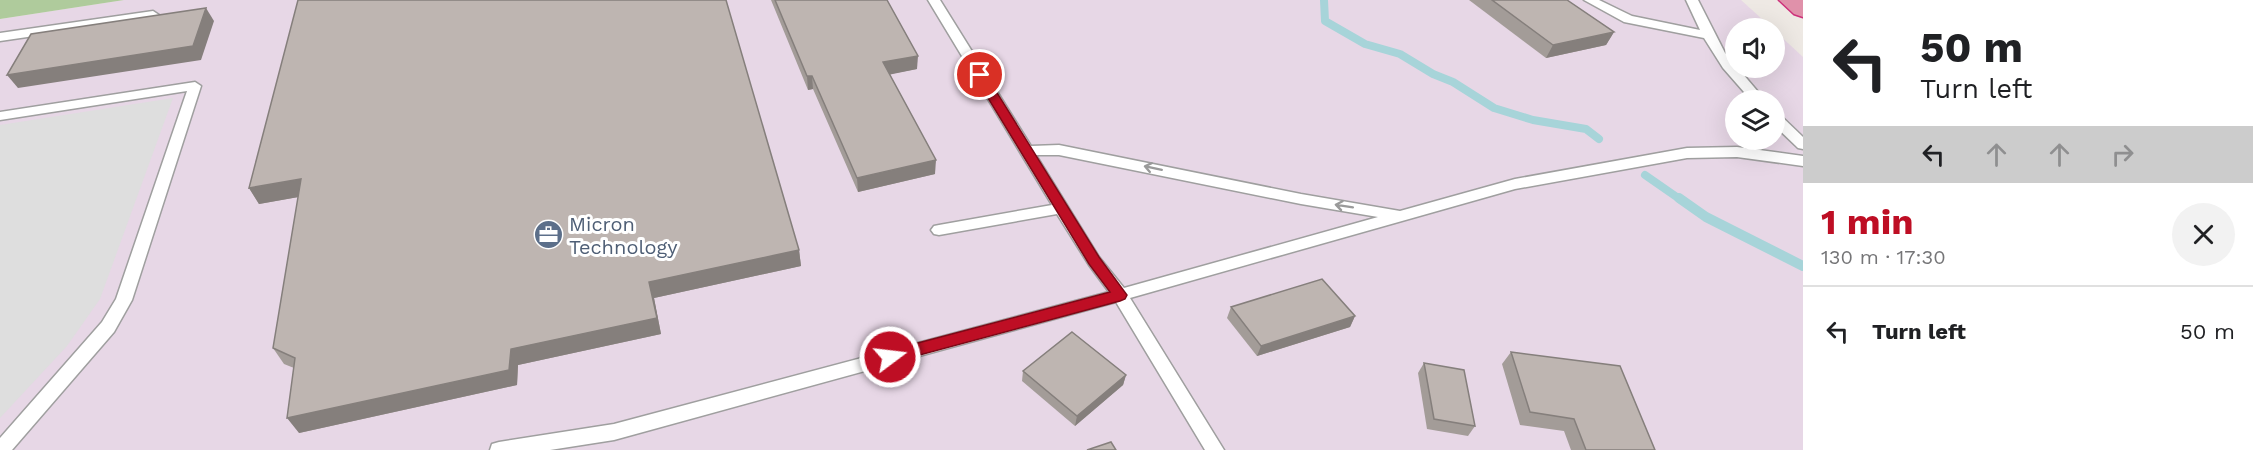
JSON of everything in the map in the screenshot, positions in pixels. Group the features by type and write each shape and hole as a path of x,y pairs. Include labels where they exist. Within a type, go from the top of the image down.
{"highway":[{"path":"1792,0 1803,9"}],"lane":[{"path":"934,0 1094,261 1120,295 1215,450"},
{"path":"1590,0 1628,19 1706,35"},
{"path":"1692,0 1706,35 1732,73 1748,90"},
{"path":"0,37 153,15"},
{"path":"0,116 195,86 124,300 108,327 1,450"},
{"path":"1785,128 1803,146"},
{"path":"1026,151 1059,150 1301,199 1402,216"},
{"path":"499,450 614,432 1120,295 1515,184 1687,153 1737,152 1803,161"},
{"path":"939,230 1061,208"}],"shaded area":[{"name":"Micron Technology","path":"124,0 1741,0 1761,18 1725,18 1725,78 1785,78 1785,40 1803,57 1803,450 0,450 0,19"},
{"path":"173,98 100,299 67,346 0,418 0,125"}],"green space":[{"path":"0,0 124,0 0,19"}],"building":[{"name":"Micron Technology","path":"298,0 726,0 799,250 649,282 657,318 511,349 509,370 287,418 295,358 273,348 301,179 249,188"},
{"path":"775,0 887,0 918,56 883,62 936,160 857,178 812,76 807,76"},
{"path":"1492,0 1567,0 1614,32 1553,45"},
{"path":"206,8 193,46 7,75 31,34"},
{"path":"1322,279 1355,316 1261,346 1231,307"},
{"path":"1072,332 1126,375 1077,416 1023,371"},
{"path":"1511,352 1620,366 1655,450 1586,450 1574,419 1530,412"},
{"path":"1424,363 1464,370 1475,426 1434,419"},
{"path":"1111,442 1116,450 1087,450"}],"waterway":[{"path":"1324,0 1325,21 1365,44 1400,54 1433,74 1453,82 1494,108 1533,120 1586,129 1599,139"},
{"path":"1645,175 1681,200"},
{"path":"1679,198 1706,217 1803,266"}],"place":[{"name":"Micron Technology","path":"548,235"}],"route":[{"path":"890,357 1120,295 1094,261 980,75"}]}
